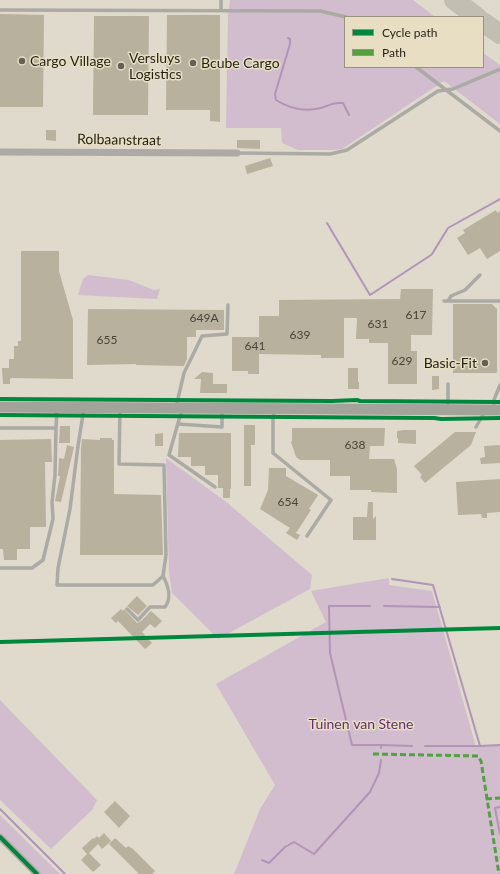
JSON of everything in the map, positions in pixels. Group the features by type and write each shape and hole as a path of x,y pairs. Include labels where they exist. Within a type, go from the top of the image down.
{"main road":[{"path":"0,406 493,410"}],"street":[{"name":"Rolbaanstraat","path":"0,152 237,153"},
{"path":"0,837 37,874"}],"lane":[{"path":"221,0 221,10"},
{"path":"0,10 320,10 344,16"},
{"path":"417,68 500,131"},
{"path":"237,153 340,153 347,150 438,91 453,89 500,69"},
{"path":"480,275 465,290 450,296 446,301 500,301"},
{"path":"215,487 170,455 178,424 184,373 202,336 227,334 228,305"},
{"path":"448,384 448,410"},
{"path":"476,427 493,410 494,400 500,385"},
{"path":"0,568 32,568 43,560 53,519 52,502 55,475 57,407"},
{"path":"84,407 70,509 58,568 57,585 153,585 163,576"},
{"path":"120,408 119,464 164,465 166,555 163,576 166,581 169,594 165,607 150,607 138,620 127,609"},
{"path":"178,424 222,426 222,408"},
{"path":"276,409 273,416 273,453 331,500 307,536"},
{"path":"0,428 56,428"}],"green space":[{"path":"230,0 413,0 434,16 344,16 344,68 484,68 484,54 500,65 500,124 444,81 342,149 298,150 282,143 281,128 226,128 228,15"},
{"path":"88,275 129,280 154,290 160,289 157,299 78,295 83,279"},
{"path":"166,458 225,501 312,575 310,589 218,639 172,593 169,572"},
{"name":"Tuinen van Stene","path":"389,578 389,585 432,591 476,747 500,745 500,874 234,874 260,809 275,785 216,684 326,622 311,591"},
{"path":"0,700 97,800 92,810 51,849 0,800"},
{"path":"0,815 60,874 41,874 0,833"}],"building":[{"name":"Cargo Village","path":"0,14 44,15 43,107 0,107"},
{"name":"Bcube Cargo","path":"167,15 220,15 220,122 210,121 210,110 166,110"},
{"name":"Versluys Logistics","path":"94,16 149,16 148,115 93,115"},
{"path":"46,130 56,130 56,141 46,140"},
{"path":"237,140 260,140 260,149 237,148"},
{"path":"270,158 273,166 247,174 245,166"},
{"path":"496,210 497,213 500,211 500,251 487,259 480,248 468,255 457,238 465,233 463,230"},
{"path":"21,251 59,251 59,271 73,320 73,379 12,378 10,379 10,384 3,384 2,368 9,368 9,359 14,359 14,346 18,346 18,341 21,341"},
{"path":"401,289 433,289 432,335 411,335 411,351 417,351 417,384 388,384 388,343 369,343 369,339 356,339 357,318 344,318 344,358 321,358 321,355 259,354 259,374 248,374 248,371 232,371 232,337 259,337 259,316 279,316 279,300 400,299"},
{"path":"453,304 492,304 497,309 497,373 453,373"},
{"path":"88,309 224,310 224,330 196,330 196,337 187,337 187,359 184,366 136,364 87,365"},
{"path":"348,368 358,368 359,389 348,389"},
{"path":"202,372 213,373 213,384 227,384 227,393 200,393 201,379 194,379"},
{"path":"432,376 439,376 439,389 432,390"},
{"path":"244,425 255,425 255,445 251,445 251,486 244,486"},
{"path":"60,426 70,426 70,443 59,443"},
{"path":"292,428 385,428 384,446 370,446 369,459 394,459 397,469 397,493 371,492 371,490 350,490 350,476 330,476 330,460 300,460 296,457 291,442"},
{"path":"416,430 416,444 398,443 397,431"},
{"path":"455,432 476,432 471,445 425,483 420,477 422,475 414,466"},
{"path":"163,433 163,446 155,446 155,434"},
{"path":"179,433 231,433 230,498 223,498 223,488 218,488 218,475 205,475 205,466 191,466 191,457 178,457"},
{"path":"100,438 112,438 112,440 114,440 114,494 161,495 163,555 80,555 82,439 100,440"},
{"path":"51,439 52,462 45,462 46,527 30,527 30,549 17,549 17,560 4,560 3,549 0,549 0,440"},
{"path":"67,445 74,447 61,502 55,501 60,476 58,476 59,458 64,459"},
{"path":"500,445 500,463 481,464 480,458 485,457 484,446"},
{"path":"269,468 286,468 286,476 318,495 309,509 311,510 296,533 300,535 297,540 286,533 290,528 260,509 268,490"},
{"path":"500,479 500,512 487,513 487,518 482,518 481,514 458,515 456,482"},
{"path":"368,502 373,502 373,519 376,516 376,540 353,540 353,517 367,517"},
{"path":"137,596 147,606 138,615 127,606"},
{"path":"121,609 123,611 124,609 137,623 151,611 162,621 155,628 150,624 142,632 152,643 145,649 118,621 116,623 111,618"},
{"path":"115,801 130,816 119,828 104,812"},
{"path":"104,833 111,841 102,849 98,844 89,853 101,865 93,872 81,860 87,854 82,848 93,838 94,839 97,836 99,838"},
{"path":"115,838 126,848 128,846 133,849 155,871 152,874 139,874 109,844"}],"waterway":[{"path":"288,38 290,39 290,44 275,94 276,100 292,108 303,110 343,103 349,115"},
{"path":"432,254 448,228 500,199"},
{"path":"327,223 370,295 431,255"},
{"path":"392,579 433,585 480,746 500,745"},
{"path":"370,606 329,606 330,653 352,745 381,745 381,748"},
{"path":"384,606 440,607"},
{"path":"381,745 412,746"},
{"path":"425,746 480,746"},
{"path":"262,860 269,863 285,847 294,842 314,854 370,792 379,773 381,760"},
{"path":"500,807 495,808 500,834"},
{"path":"0,809 65,874"}],"taxiway":[{"path":"454,0 476,16"},
{"path":"484,23 500,34"}],"marked path":[{"path":"373,754 478,756 481,761 499,874"},
{"path":"486,799 500,798"}],"cycle path":[{"path":"0,399 500,402"},
{"path":"0,415 441,419 500,418"},
{"path":"0,642 500,628"},
{"path":"0,837 37,874"}],"place":[{"name":"Cargo Village","path":"22,61"},
{"name":"Bcube Cargo","path":"193,63"},
{"name":"Versluys Logistics","path":"121,66"},
{"name":"Basic-Fit","path":"485,363"}]}
